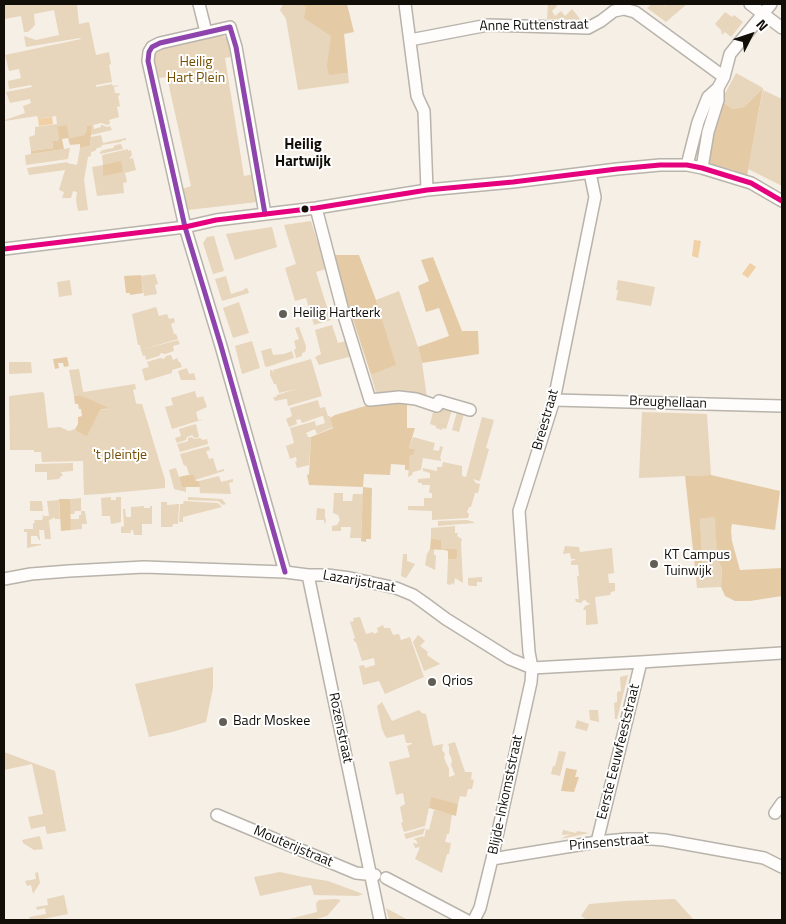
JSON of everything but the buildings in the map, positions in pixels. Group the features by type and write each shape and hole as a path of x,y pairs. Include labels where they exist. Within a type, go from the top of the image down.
{"street":[{"path":"199,4 206,32"},
{"path":"405,4 417,96 424,111 428,190"},
{"path":"750,4 782,28"},
{"path":"688,165 701,113 708,97 718,88 724,76 730,54 771,4"},
{"name":"Anne Ruttenstraat","path":"410,40 488,25 588,28 622,6 635,12 724,76"},
{"path":"265,214 236,47 230,27 160,43 152,47 149,52 148,61 185,227 221,346 284,572"},
{"path":"702,168 708,132 718,100 718,88"},
{"path":"4,249 185,227 216,220 316,208 428,190 660,165 688,165 702,168 751,183 782,201"},
{"name":"Breestraat","path":"532,668 528,652 519,511 554,400 595,197 590,172"},
{"path":"316,208 345,319 370,400 400,397 416,399 437,406 439,401 470,410"},
{"name":"Breughellaan","path":"554,400 782,406"},
{"name":"Lazarijstraat","path":"4,579 31,574 144,567 284,572 342,577 396,588 413,595 446,619 510,659 532,668 782,653"},
{"name":"Rozenstraat","path":"308,574 340,726 378,876 380,920"},
{"name":"Eerste Eeuwfeeststraat","path":"597,842 641,662"},
{"name":"Blijde-Inkomststraat","path":"474,920 480,908 492,858 531,682 532,668"},
{"path":"775,813 782,803"},
{"name":"Mouterijstraat","path":"218,815 356,873 378,876"},
{"name":"Prinsenstraat","path":"492,858 597,842 627,839 664,840 764,858 782,867"},
{"path":"378,876 462,918"}],"green space":[{"path":"4,4 84,4 77,5 79,24 89,22 96,55 109,52 111,64 109,65 112,82 96,85 96,87 117,85 114,87 115,93 120,95 118,96 120,106 117,107 119,117 109,120 110,123 108,125 101,123 93,125 94,129 102,125 110,126 112,130 91,135 92,125 87,126 84,135 69,138 57,127 59,140 52,141 53,148 31,151 29,137 35,135 35,127 57,124 56,116 38,119 37,116 5,121 25,113 23,106 31,103 30,99 10,103 6,92 32,87 31,85 9,89 8,81 21,78 19,69 9,71 5,55 81,39 26,47 24,36 36,40 59,35 54,10 34,14 35,25 28,32 24,32 21,16 4,19"},
{"path":"283,4 299,4 306,7 331,36 336,74 348,73 349,83 298,90 286,19 280,10"},
{"path":"548,4 555,4 557,6 552,11 555,16 561,11 565,16 572,9 581,20 547,19"},
{"path":"652,4 663,4 665,6 667,4 687,4 666,22 647,8"},
{"path":"725,12 732,17 734,15 743,22 731,37 725,32 722,35 721,30 715,24"},
{"name":"Heilig Hart Plein","path":"220,35 228,38 235,56 225,58 244,176 254,174 257,202 188,210 182,189 191,186 167,77 158,78 154,60 155,54 167,46"},
{"path":"736,73 763,88 744,107 733,109 721,101"},
{"path":"763,90 782,99 782,186 748,169"},
{"path":"101,135 103,143 126,138 126,140 102,145 91,152 91,156 88,157 84,180 88,210 78,211 77,192 73,191 71,198 62,198 64,192 59,190 65,170 29,175 27,168 68,162 77,165 80,148 90,146 91,137"},
{"path":"121,144 123,149 100,154 103,150"},
{"path":"70,148 68,159 26,165 25,155"},
{"path":"128,149 128,151 131,150 132,155 129,159 133,158 136,170 125,173 127,182 123,183 124,193 97,196 92,167 103,165 102,155"},
{"path":"311,221 326,269 316,272 331,320 314,325 306,298 295,301 285,268 296,264 284,225"},
{"path":"272,227 277,247 235,260 226,234"},
{"path":"214,236 224,271 213,274 203,243 207,237"},
{"path":"155,274 158,284 155,285 157,294 144,296 141,276"},
{"path":"226,276 231,294 247,288 249,293 222,301 215,279"},
{"path":"70,280 72,295 59,297 57,282"},
{"path":"618,280 655,287 651,306 616,300"},
{"path":"399,291 418,347 427,397 407,391 376,393 371,375 395,365 376,300"},
{"path":"239,302 249,333 233,338 223,308"},
{"path":"156,307 159,316 167,314 169,319 174,318 175,322 171,324 174,334 176,334 178,339 141,350 140,345 138,345 132,314"},
{"path":"332,325 338,343 346,341 352,356 319,365 315,357 321,354 315,330"},
{"path":"299,327 306,349 302,356 296,358 294,341 299,339 295,328"},
{"path":"178,340 180,344 173,346 174,351 165,354 161,353 159,356 146,360 145,355 143,356 141,350"},
{"path":"252,341 260,368 242,374 235,346"},
{"path":"271,348 273,355 292,351 294,358 267,367 265,366 261,351"},
{"path":"171,355 173,360 177,358 182,367 172,370 172,373 145,381 142,369 149,367 147,362 160,358 164,359 166,356"},
{"path":"311,359 322,396 288,406 287,399 275,401 273,397 296,389 279,393 270,375 270,370 274,374 273,370"},
{"path":"9,362 31,362 32,373 9,374"},
{"path":"187,368 189,374 194,373 196,380 181,380 178,371"},
{"name":"'t pleintje","path":"79,369 84,392 135,384 136,389 133,390 136,403 142,404 165,480 165,488 84,495 83,461 42,462 41,452 34,452 34,450 10,450 9,396 44,393 48,428 60,427 69,431 75,429 82,434 100,410 108,409 80,395 74,396 69,370"},
{"path":"195,391 197,398 203,396 207,407 196,412 198,420 204,419 172,429 165,407 173,405 171,398"},
{"path":"318,400 320,408 325,407 328,416 330,416 333,427 317,434 315,429 306,433 308,437 311,437 309,465 297,468 296,457 290,459 286,446 294,443 290,428 315,421 316,426 325,423 322,416 302,423 300,419 296,420 297,424 289,427 286,419 292,416 290,408"},
{"path":"442,407 452,410 446,429 443,428 442,430 430,424 434,408 442,409"},
{"path":"457,412 464,414 459,432 452,430"},
{"path":"642,412 707,414 711,475 639,478"},
{"path":"482,417 494,420 486,448 489,449 480,481 473,479 476,483 480,484 478,493 475,493 471,507 469,507 467,512 469,514 468,518 432,520 432,511 408,510 408,506 424,506 424,498 432,498 432,493 429,493 430,485 418,483 418,479 430,478 430,473 423,471 423,468 437,471 437,467 442,467 443,462 462,466 462,476 466,477"},
{"path":"196,424 199,437 195,438 192,435 187,437 186,440 177,443 175,438 181,436 179,429"},
{"path":"192,437 194,439 207,439 208,444 180,452 177,444 186,442 188,438"},
{"path":"413,437 435,443 433,450 439,451 440,446 443,447 441,461 423,458 421,470 413,472 408,477 410,455 415,449 409,448"},
{"path":"209,446 210,450 206,451 209,459 213,458 217,471 224,469 224,471 195,480 192,474 189,474 186,465 184,466 180,454"},
{"path":"73,463 73,471 61,472 63,476 59,479 47,480 47,472 35,472 35,464"},
{"path":"176,468 182,486 186,487 186,492 174,489 169,470"},
{"path":"219,476 221,482 233,479 233,482 229,483 231,494 200,493 199,481"},
{"path":"334,493 343,493 343,501 352,501 353,494 363,494 361,538 350,538 351,527 341,527 341,531 332,531 332,526 337,525 340,520 338,515 333,513"},
{"path":"111,497 111,500 116,500 116,497 121,497 121,522 111,524 110,516 102,516 101,498"},
{"path":"188,497 222,499 226,504 223,505 218,501 188,500"},
{"path":"81,498 81,511 75,511 74,514 70,514 70,499"},
{"path":"59,500 60,519 55,519 54,517 49,520 51,539 45,539 44,530 39,530 40,540 37,536 31,536 31,544 41,545 27,548 27,532 24,532 24,529 33,529 34,520 42,520 42,515 49,516 47,501"},
{"path":"30,501 42,501 43,511 30,511"},
{"path":"184,501 218,503 222,507 183,517 183,522 179,522 180,504 183,504"},
{"path":"161,502 167,502 167,505 179,504 178,524 173,524 172,527 161,527"},
{"path":"144,506 144,508 150,508 152,506 152,524 142,524 142,535 134,535 133,530 131,530 131,533 121,533 121,527 124,526 123,509 125,509 126,517 131,517 131,507"},
{"path":"317,508 325,509 325,525 324,520 316,520"},
{"path":"81,511 85,511 87,524 82,524 82,529 71,530 70,519 79,519"},
{"path":"716,516 717,560 722,568 721,587 697,588 695,568 703,568 700,519"},
{"path":"467,520 474,523 438,526 438,521"},
{"path":"455,526 455,533 458,533 457,536 462,539 463,583 455,578 454,585 452,583 450,585 447,584 448,559 455,559 457,551 441,550 441,540 431,538 431,528"},
{"path":"565,546 579,547 580,552 612,548 614,573 608,574 609,583 615,583 615,591 611,592 610,595 595,597 598,624 586,625 586,610 583,610 590,603 585,600 582,603 576,602 575,599 579,599 578,565 571,565 571,561 575,559 571,559 570,553 563,554"},
{"path":"430,549 434,549 434,555 436,555 435,572 435,570 425,565"},
{"path":"403,554 407,554 407,561 415,564 406,578 401,576"},
{"path":"482,577 482,582 477,582 477,586 468,585 468,578"},
{"path":"360,617 366,634 378,632 377,628 383,625 384,628 390,628 393,635 399,634 401,640 410,637 424,677 385,694 379,681 363,685 359,666 364,665 365,668 375,665 374,658 362,661 356,642 353,639 355,638 350,622 354,621 353,618"},
{"path":"418,635 425,641 420,646 428,652 427,655 440,664 424,671 413,642"},
{"path":"213,667 213,688 206,722 149,737 135,684"},
{"path":"628,675 617,719 615,719 614,703 617,702 617,692 621,691 620,677"},
{"path":"382,702 392,721 419,710 426,714 433,746 443,744 442,750 449,769 449,777 455,775 451,765 452,760 448,744 455,742 465,772 472,772 471,779 474,780 472,789 468,789 466,797 460,796 458,804 431,798 425,826 404,832 401,823 403,822 400,807 405,804 403,793 396,795 389,762 410,757 407,746 412,743 406,743 404,734 387,738 385,736 377,706"},
{"path":"589,710 598,710 599,722 590,720"},
{"path":"577,720 589,724 587,731 575,728"},
{"path":"559,751 566,752 560,776 551,774"},
{"path":"4,752 55,771 66,831 47,834 45,826 31,829 28,817 43,814 32,764 4,770"},
{"path":"434,810 452,814 449,834 447,834 445,842 451,843 442,873 415,859 420,847 415,848 413,843 418,844 413,839 423,836 424,838 426,829 429,830"},
{"path":"425,828 423,834 406,839 404,834"},
{"path":"563,830 589,833 561,839 572,834 562,835"},
{"path":"40,836 43,849 34,850 23,843 22,840"},
{"path":"38,872 40,883 33,894 31,885 27,886 25,881 36,879 35,873"},
{"path":"280,872 328,881 363,894 358,896 314,895 311,885 260,896 254,877"},
{"path":"64,895 68,914 30,920 29,917 46,914 45,908 37,910 36,907 48,905 47,899"},
{"path":"675,899 694,920 587,920 581,916 589,904"},
{"path":"319,900 341,900 327,916 313,920 285,920 317,912 316,903"},
{"path":"386,908 408,920 389,920"}],"shaded area":[{"path":"299,4 347,4 354,32 344,34 348,73 329,75 327,66 331,36 304,18 306,7"},
{"path":"763,88 747,176 711,164 708,160 708,150 721,101 733,109 744,107"},
{"path":"52,117 53,124 39,126 38,119"},
{"path":"67,125 69,138 84,135 87,126 92,125 90,146 80,148 80,144 70,145 68,138 62,139 64,149 31,154 31,151 53,148 52,141 59,140 57,127"},
{"path":"121,161 123,172 103,176 103,165"},
{"path":"694,240 701,241 698,258 692,256"},
{"path":"332,255 359,255 376,300 396,365 371,375"},
{"path":"433,257 462,331 478,331 479,354 422,363 418,347 449,336 439,308 426,312 418,286 429,281 421,260"},
{"path":"750,263 756,267 748,278 742,274"},
{"path":"141,275 143,293 130,295 130,293 126,293 124,276"},
{"path":"67,357 69,366 64,367 63,363 58,363 59,368 55,369 53,359"},
{"path":"80,395 109,408 100,410 87,436 75,429 78,424 78,417 82,416 81,409 79,409 78,404 75,404 74,396"},
{"path":"402,400 407,403 407,428 415,428 409,448 415,449 413,455 410,455 409,470 405,470 405,465 391,464 390,475 364,474 363,487 309,485 307,475 309,474 311,437 333,428 330,418 335,415 375,403"},
{"path":"192,474 196,481 199,481 200,487 182,487 179,477"},
{"path":"711,475 780,491 775,530 732,524 731,530 740,570 782,568 782,596 750,601 735,601 725,596 721,587 722,568 717,560 715,517 700,519 703,568 695,568 685,476"},
{"path":"363,487 372,488 371,539 366,539 366,542 361,541"},
{"path":"59,499 70,499 71,530 61,531"},
{"path":"431,538 441,540 441,550 430,549"},
{"path":"444,549 456,549 457,557 455,559 448,559 448,551"},
{"path":"566,768 577,770 575,777 579,777 574,792 561,791"},
{"path":"431,797 458,804 456,816 429,808"}],"transit line":[{"path":"265,214 236,47 230,27 160,43 152,47 149,52 148,61 185,227 285,572"},
{"path":"4,249 185,227 216,220 316,208 427,190 660,165 687,165 702,168 751,183 782,201"}],"place":[{"name":"Heilig Hartkerk","path":"283,314"},
{"name":"KT Campus Tuinwijk","path":"654,564"},
{"name":"Qrios","path":"432,682"},
{"name":"Badr Moskee","path":"223,722"}],"district":[{"name":"Heilig Hartwijk","path":"303,154"}]}
